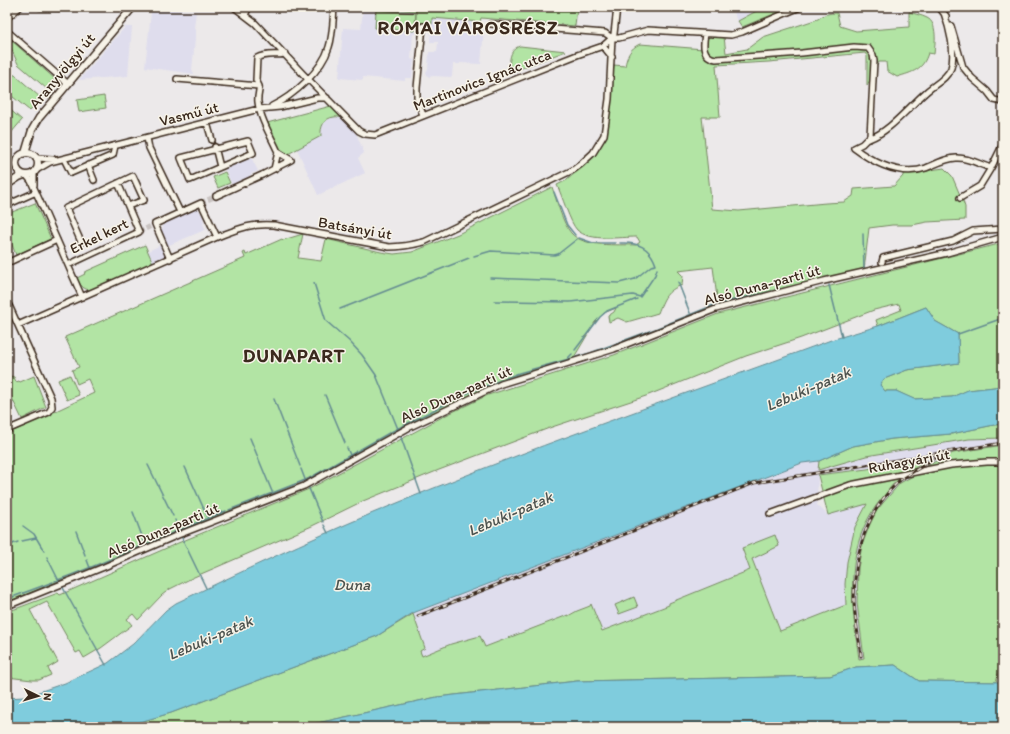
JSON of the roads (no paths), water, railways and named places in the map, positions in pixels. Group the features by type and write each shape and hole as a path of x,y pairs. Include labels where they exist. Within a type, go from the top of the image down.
{"street":[{"path":"7,18 20,7"},
{"path":"41,7 67,7"},
{"name":"Aranyvölgyi út","path":"25,153 30,136 39,118 133,7"},
{"path":"234,7 256,23 307,79 328,98"},
{"path":"245,15 249,7"},
{"name":"Vasmű út","path":"269,107 282,101 307,79 321,64 328,52 334,7"},
{"name":"Batsányi út","path":"18,325 217,237 246,226 258,224 274,225 389,247 401,247 424,242 573,170 587,159 598,147 604,135 609,100 612,38 614,34 617,7"},
{"path":"491,24 605,33 612,38 619,38 648,30 731,35 742,32 800,7"},
{"path":"939,7 944,13 954,49 963,67 994,100 1003,102"},
{"path":"423,26 417,88 417,99 423,115"},
{"path":"7,31 68,84"},
{"path":"705,34 705,52 711,58 716,59 802,53 854,47 868,48 873,55 874,61 870,137"},
{"name":"Martinovics Ignác utca","path":"328,98 359,131 369,135 375,135 603,46 612,38"},
{"path":"603,46 612,57"},
{"path":"954,49 950,68 944,78 925,93 893,124 854,148 876,163 891,168 918,170 956,158 991,168"},
{"path":"216,196 291,160 278,152 259,109 257,100 260,91 256,80 257,58 263,55 277,56 285,54"},
{"path":"177,79 259,86"},
{"name":"Vasmű út","path":"36,171 50,162 259,109 280,107 317,98 328,98"},
{"path":"207,123 212,140"},
{"path":"7,185 19,177 36,171 38,163 30,136"},
{"path":"147,138 149,148 180,212"},
{"path":"248,140 252,153 220,167 190,180 181,158 248,140"},
{"path":"960,198 980,186 1003,144"},
{"path":"64,159 71,173 113,155 115,146"},
{"path":"215,148 220,167"},
{"path":"274,169 278,152"},
{"path":"7,185 16,168 16,160 18,157 25,153 35,156"},
{"name":"Vasmű út","path":"35,156 45,160 64,159"},
{"path":"88,165 94,180"},
{"path":"16,168 18,172 25,176"},
{"name":"Erkel kert","path":"36,171 34,184 36,192"},
{"name":"Erkel kert","path":"25,176 31,181 82,297"},
{"name":"Erkel kert","path":"81,242 66,208 98,189 118,183 133,176 144,200 128,206"},
{"name":"Erkel kert","path":"68,265 139,232 118,183"},
{"path":"7,205 36,192"},
{"path":"170,259 155,224 180,212 201,203 217,237"},
{"path":"882,262 883,258 953,241 972,231 1003,228"},
{"name":"Alsó Duna-parti út","path":"7,606 178,535 304,486 399,432 501,384 614,349 716,309 824,281 947,253 1003,237"},
{"path":"7,263 57,240"},
{"path":"7,301 51,398 52,407 49,412 7,430"},
{"name":"Ruhagyári út","path":"770,514 850,484 951,465 1003,462"}],"water":[{"name":"Duna","path":"926,307 935,321 958,334 959,363 907,370 884,379 880,385 885,391 896,391 914,399 952,397 968,390 1003,386 1003,424 951,434 892,439 853,446 819,461 802,463 413,613 377,636 171,713 122,727 7,727 7,698 24,697 65,683 108,663 133,644 166,610 176,603 249,568 348,524 486,467 831,340 878,326"},
{"path":"895,665 919,681 1003,682 1003,727 299,727 437,697 577,681 830,676 856,667"}],"waterway":[{"path":"554,192 567,225 575,235"},
{"path":"863,234 864,269"},
{"path":"716,304 948,250 1003,234"},
{"path":"579,238 593,243 615,243"},
{"path":"474,256 491,251 554,255 558,254 577,239"},
{"path":"490,278 619,283 635,279 651,266 656,265 647,250 632,243 620,243"},
{"path":"340,309 469,258"},
{"path":"640,297 655,275 657,269"},
{"path":"678,282 690,313"},
{"path":"314,283 326,321 349,341 362,355 376,375 398,429 421,494"},
{"path":"829,285 842,337"},
{"path":"494,301 570,302 633,295 640,297"},
{"path":"575,350 600,317 607,311 637,299"},
{"path":"229,510 308,479 389,433 465,394 519,373 590,353 714,305"},
{"name":"Lebuki-patak","path":"958,334 1003,318"},
{"path":"568,358 572,354"},
{"path":"325,395 345,443"},
{"path":"274,399 300,466"},
{"path":"250,438 273,494"},
{"path":"347,448 350,455"},
{"path":"148,465 173,516"},
{"path":"185,467 208,518"},
{"path":"301,469 306,482"},
{"path":"308,486 323,522"},
{"path":"55,581 226,511"},
{"path":"133,512 145,544"},
{"path":"175,520 180,531"},
{"path":"324,525 328,533"},
{"path":"23,526 34,534 44,551"},
{"path":"76,531 85,555"},
{"path":"181,536 206,588"},
{"path":"7,538 9,544"},
{"path":"22,541 36,538"},
{"path":"7,546 18,542"},
{"path":"47,557 59,581"},
{"path":"87,560 90,568"},
{"path":"7,599 53,582"},
{"path":"62,586 106,665"}],"tunnel":[{"path":"94,180 97,187"},
{"path":"201,203 216,196"},
{"path":"139,232 155,224"}],"railway":[{"path":"418,616 754,483 1003,443"},
{"path":"861,656 854,602 854,585 859,553 869,522 886,495 898,482 942,454"}],"district":[{"name":"RÓMAI VÁROSRÉSZ","path":"468,27"},
{"name":"DUNAPART","path":"294,355"}]}
